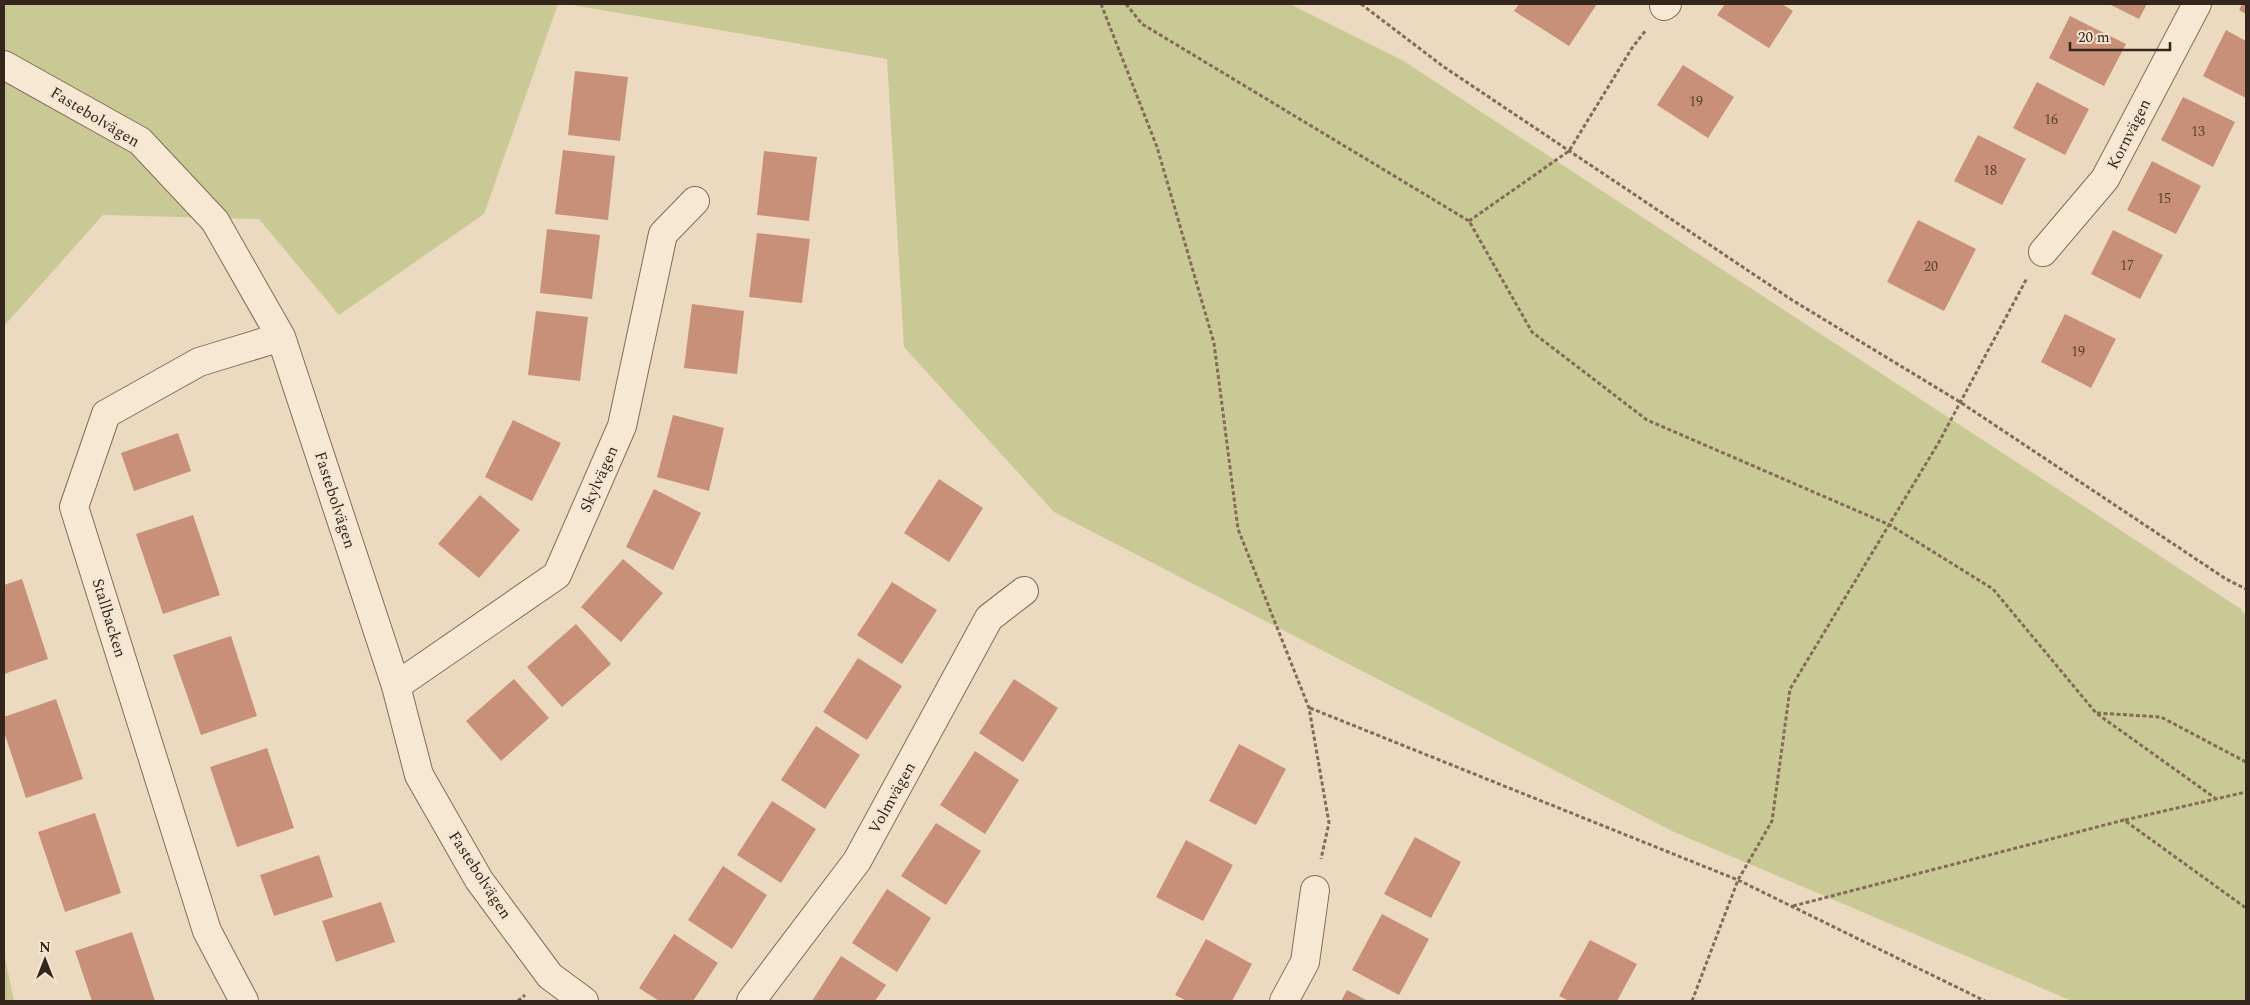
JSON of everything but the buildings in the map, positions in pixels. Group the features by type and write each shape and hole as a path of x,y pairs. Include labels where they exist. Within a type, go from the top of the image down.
{"street":[{"name":"Kornvägen","path":"2043,252 2105,179 2197,4"},
{"name":"Fastebolvägen","path":"4,66 140,141 215,221 280,337 396,686 419,775 479,880 550,976 584,1001"},
{"name":"Skylvägen","path":"396,686 557,575 622,426 663,234 695,201"},
{"name":"Stallbacken","path":"244,1001 207,931 74,507 106,414 199,362 280,337"},
{"name":"Volmvägen","path":"751,1001 857,861 989,618 1024,591"},
{"path":"1284,1001 1305,962 1315,890"}],"path":[{"path":"1101,4 1157,147 1214,343 1238,529 1309,708 1329,823 1315,890"},
{"path":"1126,4 1142,24 1469,222 1532,332 1647,420 1890,525 1993,589 2096,713 2215,798"},
{"path":"1361,4 1444,67 1792,300 1960,402 2226,580 2246,589"},
{"path":"1469,222 1569,151 1632,48 1666,5"},
{"path":"1692,1001 1738,880 1772,822 1790,689 1890,525 1960,402 2017,295 2043,252"},
{"path":"1309,708 1738,880 1986,1001"},
{"path":"2096,713 2161,717 2246,762"},
{"path":"1793,907 2124,820 2246,792"},
{"path":"2124,820 2246,908"}],"green space":[{"path":"4,4 558,4 484,214 339,315 259,219 103,215 4,326"},
{"path":"567,4 1290,4 1402,60 2241,609 2246,617 2246,1001 2072,1001 1674,832 1054,512 904,347 887,59"},
{"path":"4,953 14,1001 4,1001"}]}
